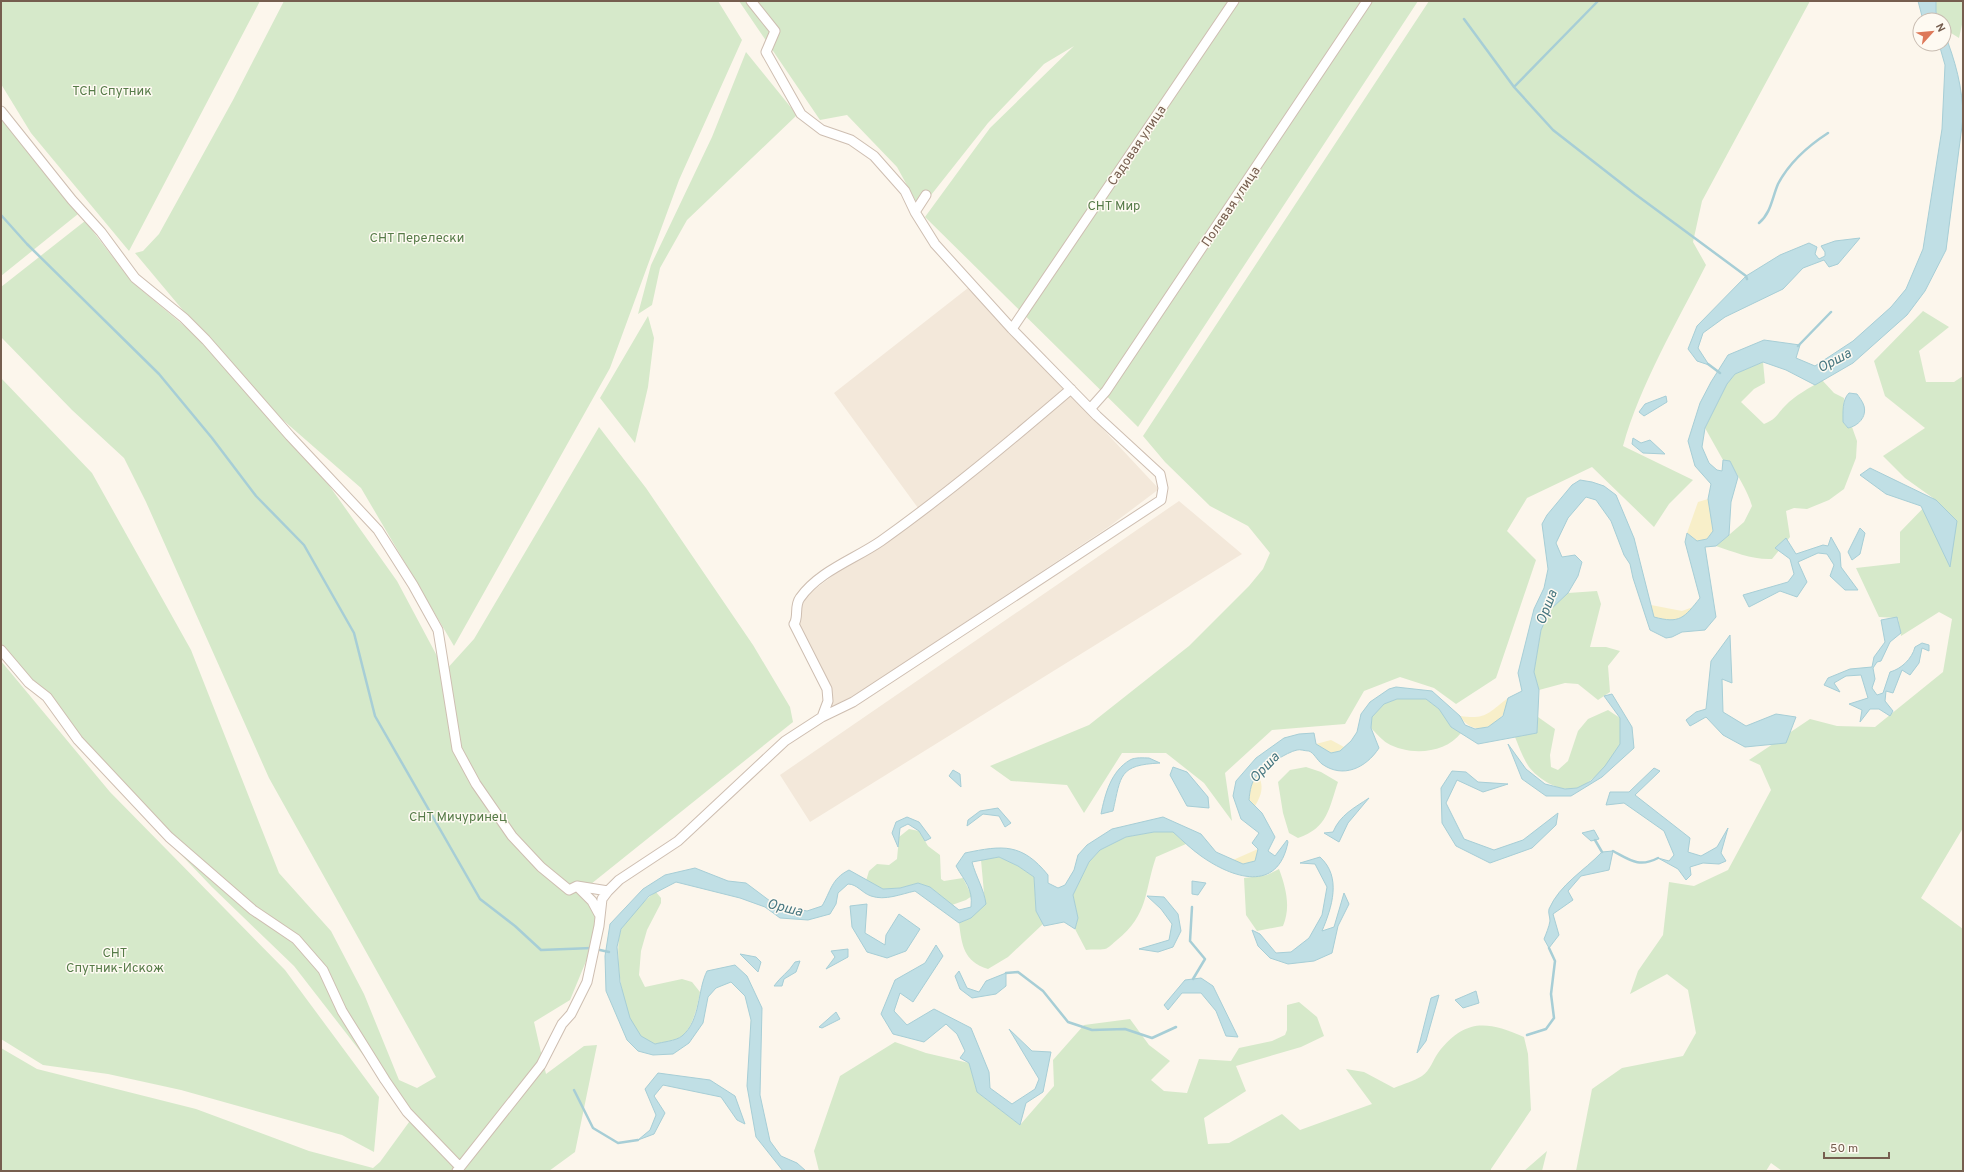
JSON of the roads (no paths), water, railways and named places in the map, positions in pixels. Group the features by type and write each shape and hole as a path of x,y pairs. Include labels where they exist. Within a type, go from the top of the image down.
{"street":[{"path":"1,650 29,683 47,697 78,740 169,837 253,910 296,939 323,970 342,1011 404,1107 458,1169 541,1065 562,1024 571,1014 587,982 599,926 599,914 602,899 619,880 678,841 785,741 822,717 853,702 1161,500 1163,488 1160,474 1090,409 1012,329 935,244 915,212 905,191 874,156 852,140 822,130 801,114 766,52 775,31 751,1"},
{"name":"Садовая улица","path":"1012,329 1234,1"},
{"name":"Полевая улица","path":"1090,409 1106,391 1367,1"},
{"path":"1,111 72,200 101,232 135,278 184,318 206,340 290,436 378,530 413,585 438,630 457,749 476,784 512,836 541,867 569,890 577,886 608,891"},
{"path":"915,212 926,195"},
{"path":"822,717 828,701 827,689 794,624 796,621 796,607 799,599 818,580 880,541 982,464 1071,389"},
{"path":"577,886 592,901 599,914"}],"water":[{"path":"1918,1 1936,1 1936,12 1921,12"},
{"name":"Орша","path":"1941,52 1952,52 1962,96 1963,118 1946,250 1925,291 1907,315 1853,363 1815,385 1786,370 1763,362 1735,374 1727,384 1705,428 1702,447 1709,463 1717,470 1722,471 1723,460 1730,461 1738,477 1731,502 1729,535 1716,546 1705,547 1716,617 1705,630 1682,632 1666,638 1650,630 1630,564 1624,555 1611,521 1596,500 1586,497 1568,518 1556,543 1562,557 1575,555 1582,562 1578,576 1568,593 1550,610 1541,630 1534,672 1539,690 1537,733 1478,744 1451,727 1439,709 1426,699 1397,699 1384,704 1372,717 1371,728 1379,748 1368,761 1361,766 1346,771 1338,771 1322,764 1309,751 1293,751 1276,760 1261,771 1252,783 1250,789 1249,800 1262,813 1275,837 1268,851 1275,856 1287,840 1288,842 1283,858 1275,869 1264,875 1252,877 1240,875 1213,864 1201,856 1173,832 1154,832 1126,837 1100,850 1089,862 1073,895 1078,918 1075,929 1064,922 1044,926 1036,911 1034,877 1018,866 999,857 972,862 984,893 986,904 971,918 959,923 915,891 882,898 868,895 851,884 848,884 838,893 836,904 830,914 808,920 780,918 765,907 740,898 676,882 649,896 621,929 617,947 620,982 630,1018 641,1036 655,1044 679,1038 693,1022 707,971 735,965 747,976 762,1008 760,1095 770,1141 781,1156 797,1163 806,1171 783,1171 756,1137 747,1086 751,1020 745,996 731,982 716,988 708,997 703,1023 689,1043 673,1054 653,1055 638,1051 627,1040 606,991 605,956 610,924 643,889 665,875 695,868 728,881 746,883 774,904 807,911 822,906 838,877 849,870 883,889 900,888 918,883 930,887 959,910 971,907 970,890 956,866 965,853 1001,848 1020,852 1039,865 1048,875 1048,883 1058,888 1065,885 1074,870 1078,855 1087,845 1112,829 1163,817 1201,834 1216,852 1243,864 1255,861 1258,849 1252,843 1259,833 1241,819 1233,796 1236,781 1256,758 1284,738 1299,734 1314,733 1316,744 1331,753 1340,751 1351,741 1357,732 1361,714 1370,702 1389,689 1396,687 1432,691 1460,716 1465,725 1475,729 1488,727 1503,716 1508,698 1522,691 1518,673 1534,609 1544,588 1548,569 1542,524 1547,515 1572,485 1580,480 1604,486 1616,495 1634,538 1654,617 1670,620 1681,618 1700,598 1685,542 1687,533 1697,541 1707,539 1713,531 1708,499 1711,484 1695,466 1688,441 1700,403 1728,355 1764,340 1800,345 1796,358 1815,366 1853,341 1891,307 1906,289 1923,249 1942,129 1945,65"},
{"path":"1860,238 1838,264 1829,267 1824,260 1803,268 1783,289 1725,317 1703,333 1698,348 1709,365 1697,361 1688,349 1697,326 1746,276 1780,255 1809,243 1817,247 1815,254 1819,259 1825,256 1825,252 1821,246 1835,241"},
{"path":"1849,393 1857,394 1863,403 1865,410 1861,420 1852,427 1848,428 1843,422 1843,410 1845,399"},
{"path":"1666,396 1667,402 1644,416 1639,412 1645,404"},
{"path":"1633,438 1641,443 1650,440 1665,454 1643,453 1632,444"},
{"path":"1870,468 1936,500 1957,521 1950,567 1921,506 1886,494 1860,475"},
{"path":"1860,528 1865,533 1860,554 1852,560 1848,552"},
{"path":"1831,537 1840,553 1841,567 1858,590 1845,590 1830,576 1834,565 1827,554 1818,553 1798,562 1807,582 1797,597 1780,591 1749,607 1743,595 1788,582 1794,574 1790,559 1775,548 1786,538 1796,554 1823,545 1828,546"},
{"path":"1897,617 1901,633 1890,642 1881,661 1877,662 1873,668 1875,679 1872,688 1877,695 1883,693 1890,672 1898,669 1906,663 1915,647 1922,643 1929,645 1929,651 1922,648 1919,663 1910,675 1902,670 1893,693 1886,691 1885,701 1893,711 1890,716 1879,709 1870,709 1860,722 1862,710 1849,704 1868,698 1861,675 1846,676 1834,683 1840,692 1824,685 1828,678 1850,669 1872,667 1874,657 1885,642 1881,620"},
{"path":"1730,635 1732,683 1722,679 1723,712 1746,726 1776,714 1796,717 1786,743 1745,747 1723,735 1706,717 1690,726 1686,720 1696,712 1706,709 1711,661"},
{"path":"1612,694 1632,727 1634,748 1602,777 1571,796 1546,796 1522,779 1508,744 1526,769 1545,784 1565,789 1577,788 1591,781 1605,766 1620,744 1620,718 1604,696"},
{"path":"1149,758 1160,763 1136,766 1124,774 1118,789 1113,811 1101,814 1107,791 1118,770 1132,759"},
{"path":"1173,767 1187,772 1208,797 1209,808 1187,806 1170,775"},
{"path":"1654,768 1660,771 1635,795 1690,838 1688,852 1701,856 1717,847 1728,828 1721,853 1726,861 1719,864 1703,863 1690,867 1691,875 1686,880 1678,869 1658,858 1669,861 1674,855 1664,831 1624,803 1606,805 1610,792 1629,792"},
{"path":"953,770 960,774 961,787 949,776"},
{"path":"1452,771 1466,772 1478,782 1508,784 1483,792 1457,780 1446,803 1464,839 1494,850 1523,840 1558,813 1556,825 1532,848 1490,863 1456,846 1442,823 1441,788"},
{"path":"1369,798 1348,823 1339,842 1324,833 1333,832 1339,821 1344,816"},
{"path":"998,808 1011,823 1005,827 999,816 983,814 967,826 968,820 980,811"},
{"path":"907,817 919,822 931,838 925,841 919,831 908,824 900,828 898,847 892,833 896,822"},
{"path":"1594,830 1599,839 1591,841 1582,833"},
{"path":"1613,851 1609,870 1581,876 1568,891 1573,900 1553,914 1559,935 1549,948 1544,939 1550,921 1549,909 1559,892 1602,852"},
{"path":"1320,857 1327,865 1333,883 1332,902 1322,931 1334,927 1344,893 1349,904 1338,926 1332,953 1314,961 1288,964 1270,958 1258,946 1252,930 1260,934 1276,953 1291,952 1309,938 1322,915 1327,887 1315,864 1300,863"},
{"path":"1192,881 1206,883 1198,895 1192,894"},
{"path":"1147,896 1164,897 1178,914 1181,931 1173,947 1158,952 1139,949 1169,940 1172,924 1161,909"},
{"path":"867,904 865,933 885,945 886,935 899,914 920,929 906,951 887,958 867,952 852,927 850,906"},
{"path":"936,945 943,956 913,1002 900,993 894,1011 907,1025 934,1009 971,1028 989,1072 990,1088 1012,1104 1035,1089 1039,1079 1009,1029 1032,1051 1051,1052 1043,1092 1026,1103 1020,1125 977,1092 969,1063 960,1058 965,1051 957,1034 946,1024 924,1042 893,1034 881,1014 895,980 925,963"},
{"path":"848,949 848,957 826,969 835,957 831,951"},
{"path":"740,954 756,957 761,962 758,972"},
{"path":"800,961 796,972 784,979 782,986 774,986 795,962"},
{"path":"959,971 967,988 979,992 986,981 1006,973 1006,986 996,994 972,998 960,989 955,976"},
{"path":"1201,978 1213,986 1238,1037 1226,1036 1216,1011 1201,993 1182,993 1168,1010 1164,1005 1185,980"},
{"path":"1476,991 1479,1003 1463,1008 1455,1000"},
{"path":"1439,995 1426,1041 1417,1053 1431,998"},
{"path":"836,1012 840,1019 822,1028 819,1027"},
{"path":"658,1073 710,1080 735,1096 745,1124 737,1120 721,1097 663,1085 654,1096 665,1113 654,1134 638,1140 650,1130 656,1115 645,1089"}],"waterway":[{"path":"1514,87 1598,1"},
{"path":"1464,19 1514,87 1553,130 1635,194 1746,276 1747,279"},
{"path":"1759,223 1769,210 1782,176 1806,149 1828,133"},
{"path":"1,215 27,244 159,374 212,438 256,496 304,545 354,633 375,716 480,899 515,926 541,950 592,948"},
{"path":"1798,346 1831,312"},
{"path":"1708,364 1720,373"},
{"path":"1595,840 1602,852"},
{"path":"1613,851 1630,860 1640,863 1658,858"},
{"path":"1192,907 1190,941 1205,959 1193,979"},
{"path":"1527,1035 1546,1029 1554,1018 1551,994 1555,961 1549,948"},
{"path":"600,950 609,952"},
{"path":"1006,973 1018,972 1043,991 1068,1022 1092,1030 1125,1029 1152,1038 1176,1027"},
{"path":"574,1090 593,1128 618,1143 638,1140"}],"park label":[{"name":"ТСН Спутник","path":"112,90"},
{"name":"СНТ Мир","path":"1114,205"},
{"name":"СНТ Перелески","path":"417,237"},
{"name":"СНТ Мичуринец","path":"458,816"},
{"name":"СНТ Спутник-Искож","path":"115,960"}]}
